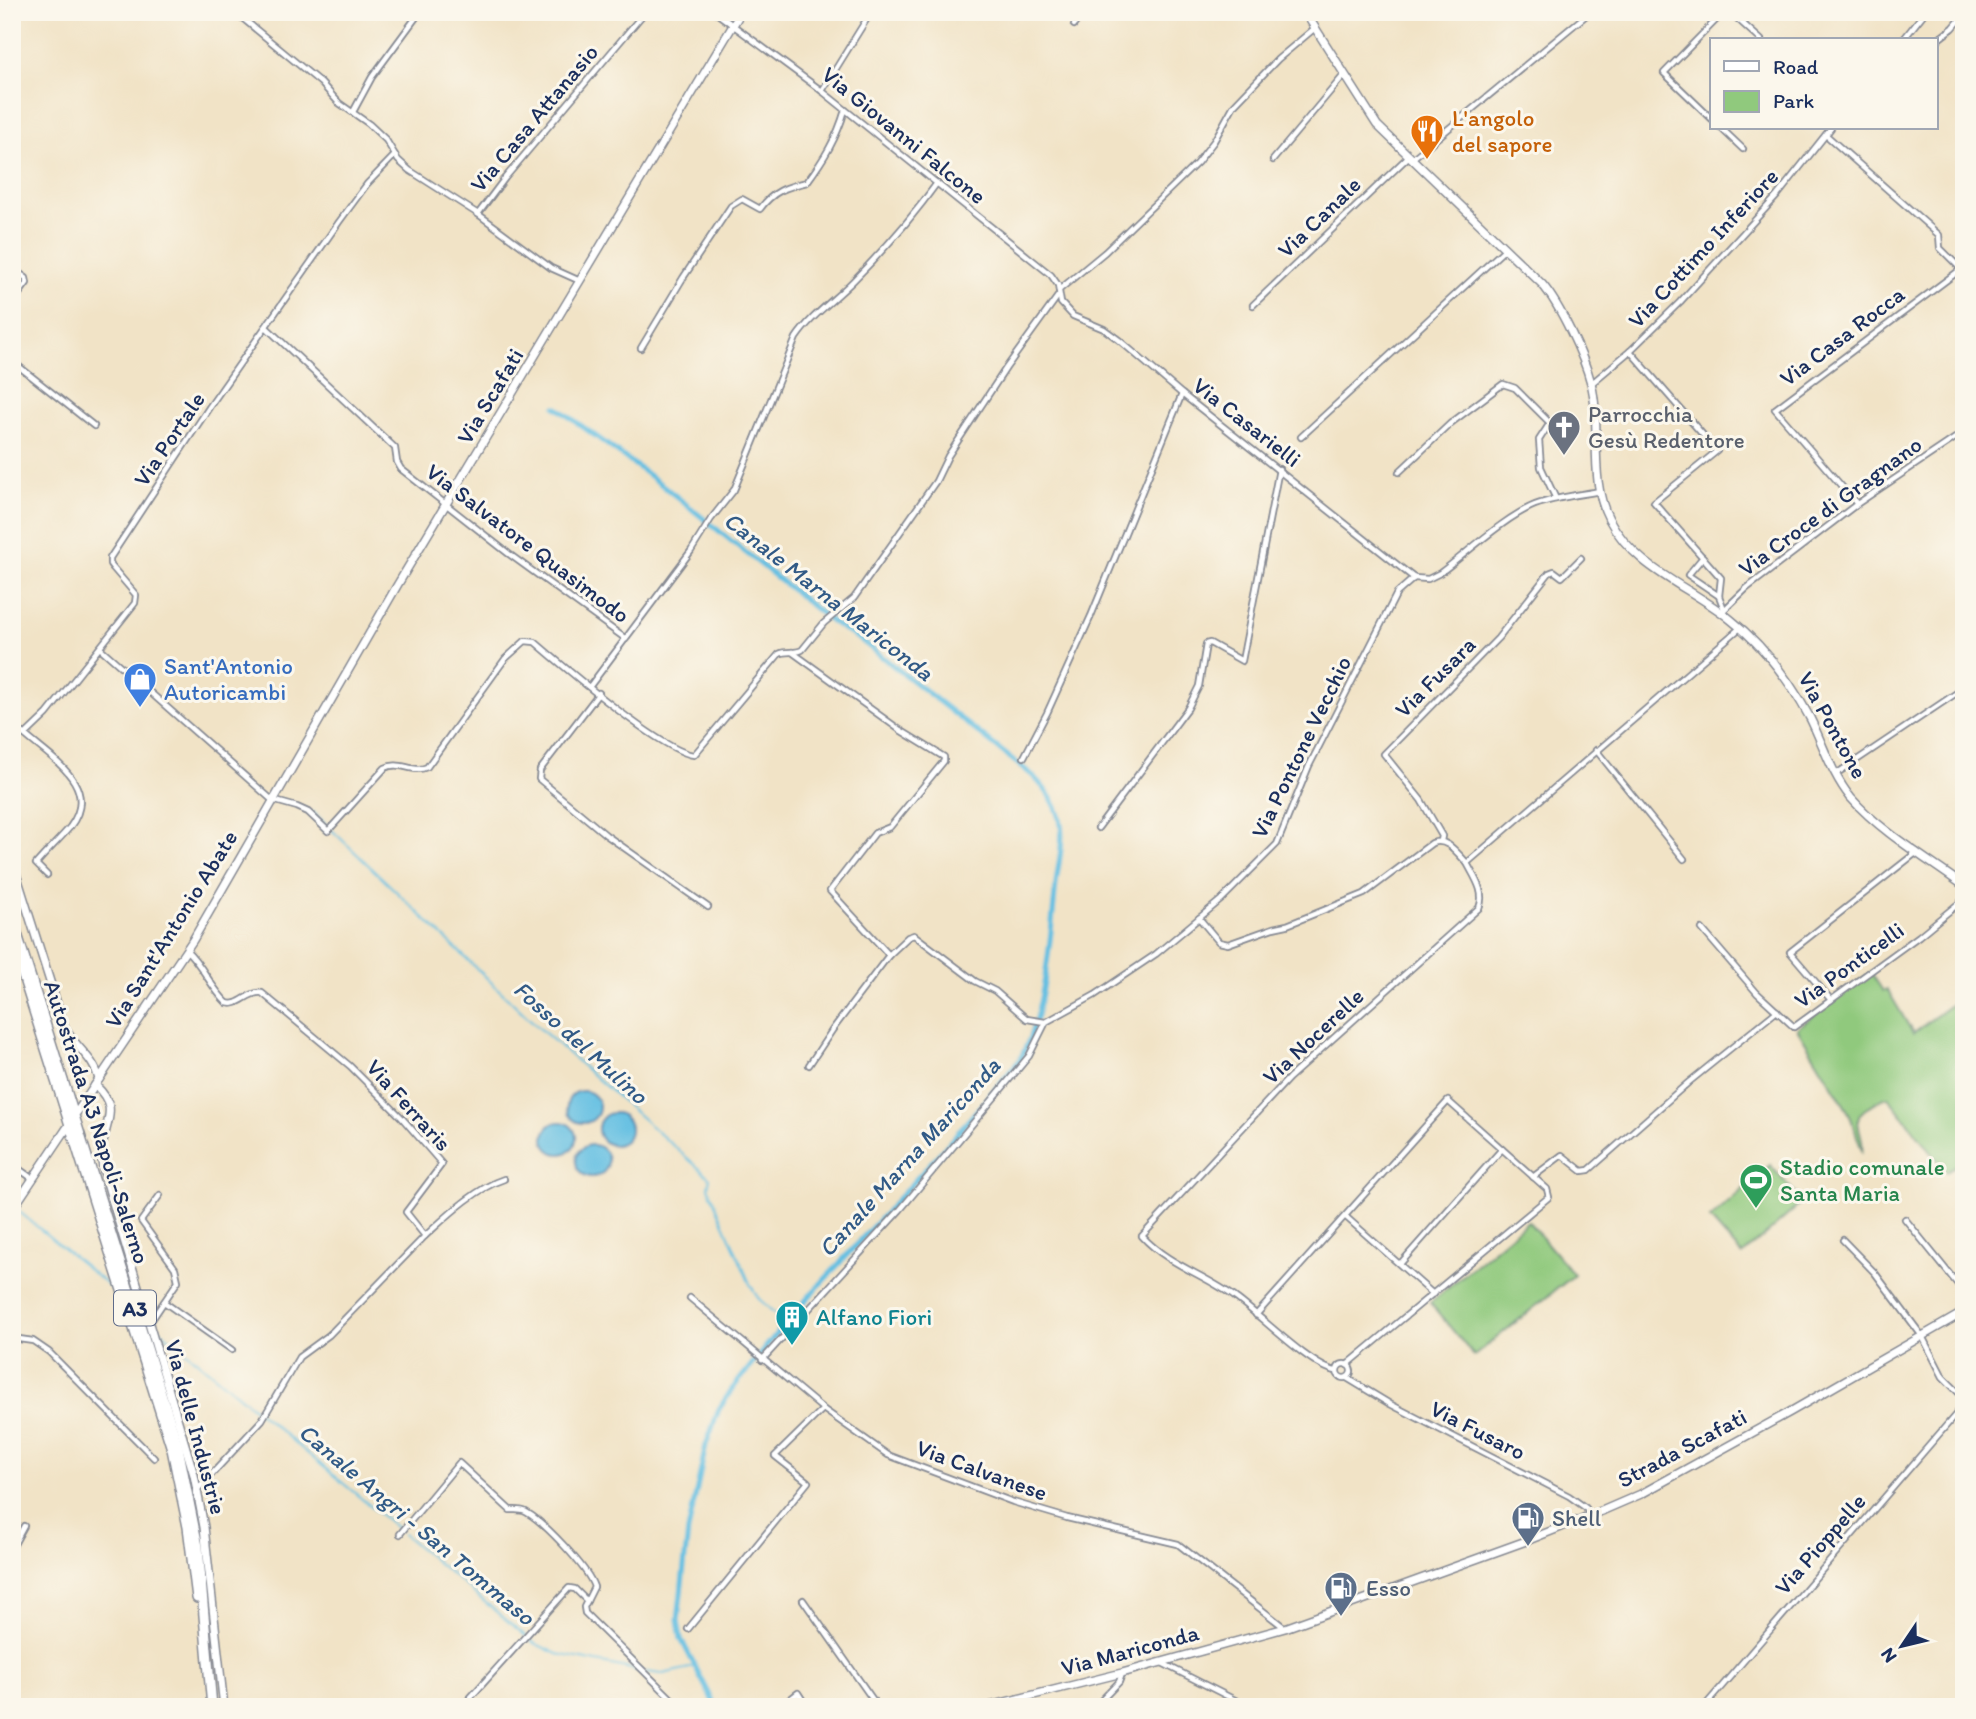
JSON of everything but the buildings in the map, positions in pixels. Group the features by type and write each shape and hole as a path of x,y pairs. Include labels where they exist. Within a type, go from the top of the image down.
{"highway":[{"name":"Autostrada A3 Napoli-Salerno","path":"12,918 144,1334 186,1479 198,1547 212,1707"},
{"name":"Autostrada A3 Napoli-Salerno","path":"12,940 172,1449 185,1504 191,1548 206,1707"}],"street":[{"path":"235,12 321,83 339,103 381,135 394,155 409,170 478,214 540,261 581,281"},
{"path":"353,112 372,77 420,12"},
{"name":"Via Casa Attanasio","path":"478,214 505,178 645,12"},
{"name":"Via Giovanni Falcone","path":"715,12 822,91 1051,275 1058,285 1058,293"},
{"name":"Via Scafati","path":"272,800 741,12"},
{"path":"822,91 871,12"},
{"path":"1074,25 1083,12"},
{"name":"Via Pontone","path":"1305,12 1377,125 1506,248 1556,302 1592,384 1600,491 1609,520 1639,557 1679,587 1723,611 1786,678 1810,718 1836,774 1850,797 1874,820 1963,884"},
{"name":"Via Canale","path":"1253,305 1411,157 1590,12"},
{"path":"1710,117 1664,73 1724,12"},
{"path":"1730,12 1759,38"},
{"path":"1905,38 1925,12"},
{"path":"1938,39 1964,15"},
{"path":"100,648 272,800 308,812 331,829 390,765 417,770 427,767 505,659 525,640 536,642 659,740 695,755 779,654 785,650 802,650 824,623 854,598 936,481 948,456 1058,293 1105,252 1197,163 1214,141 1234,105 1261,76 1315,27"},
{"path":"1273,160 1345,75"},
{"path":"641,348 731,206 742,199 760,209 770,195 785,187 807,182 829,152 845,110"},
{"path":"1723,130 1743,149"},
{"name":"Via Cottimo Inferiore","path":"1592,384 1680,302 1777,196 1830,130"},
{"path":"1826,135 1939,235 1940,248 1963,268"},
{"name":"Via Portale","path":"12,740 24,734 47,714 137,598 110,564 110,558 210,406 367,184 394,155"},
{"path":"590,686 734,490 796,338 805,325 863,271 916,212 937,183"},
{"path":"1301,437 1506,248"},
{"path":"12,268 27,280 12,303"},
{"name":"Via Casa Rocca","path":"1857,504 1775,408 1963,268"},
{"name":"Via Casarielli","path":"1058,293 1061,303 1073,316 1104,329 1414,578"},
{"name":"Via Salvatore Quasimodo","path":"267,328 395,448 397,462 401,468 446,506 626,639"},
{"path":"1630,351 1717,451 1654,502 1721,578 1719,596 1723,611"},
{"path":"12,361 94,426"},
{"path":"1399,472 1451,423 1503,384 1515,388 1550,424 1539,440 1541,467 1556,499"},
{"path":"1024,757 1048,713 1091,616 1182,394"},
{"name":"Via Croce di Gragnano","path":"1723,611 1747,588 1857,504 1964,432"},
{"path":"1098,828 1188,708 1199,686 1206,644 1210,643 1242,661 1279,469"},
{"path":"1414,578 1428,579 1440,573 1510,519 1533,506 1600,491"},
{"path":"1703,557 1688,575 1719,596"},
{"name":"Via Fusara","path":"1441,841 1442,836 1421,800 1384,754 1498,638 1549,573 1554,571 1562,577 1581,558"},
{"name":"Via Pontone Vecchio","path":"1044,1022 1095,995 1156,954 1223,899 1277,844 1309,766 1397,593 1414,578"},
{"path":"1467,863 1740,628"},
{"path":"791,651 900,730 944,757 944,761 890,827 875,833 830,891 889,955"},
{"path":"1836,774 1964,688"},
{"path":"599,693 540,770 539,779 606,835 708,907"},
{"path":"12,726 73,777 79,791 78,811 71,826 36,864 47,875"},
{"path":"1596,750 1685,859"},
{"name":"Via Sant'Antonio Abate","path":"77,1112 186,950 272,800"},
{"path":"1199,918 1219,942 1228,944 1287,925 1364,894 1432,842 1441,841"},
{"name":"Via Nocerelle","path":"1144,1232 1289,1078 1474,913 1482,896 1467,863 1447,843 1441,841"},
{"path":"1831,1000 1790,952 1917,852"},
{"path":"12,861 64,1026 74,1044 104,1071"},
{"name":"Via Ponticelli","path":"1702,929 1756,992 1794,1027 1919,936 1964,899"},
{"path":"761,1360 900,1210 975,1122 1029,1056 1044,1022 1027,1019 995,991 975,982 914,935 908,937 889,955 809,1065"},
{"name":"Via Ferraris","path":"186,950 227,1003 236,1004 257,992 269,997 350,1066 441,1161 441,1169 406,1212 425,1236"},
{"path":"1533,1177 1562,1155 1582,1171 1589,1170 1681,1089 1777,1011"},
{"path":"95,1063 112,1059"},
{"name":"Via delle Industrie","path":"95,1063 97,1082 109,1103 110,1116 102,1147 104,1169 148,1325 186,1442 197,1490 204,1527 223,1707"},
{"path":"1256,1315 1448,1101 1548,1191 1548,1199 1347,1365 1340,1365 1336,1371"},
{"path":"14,1208 67,1128"},
{"path":"1400,1265 1502,1149"},
{"path":"12,1164 34,1179"},
{"path":"197,1490 262,1420 299,1357 330,1335 452,1211 504,1179"},
{"path":"148,1325 178,1281 177,1272 141,1221 160,1195"},
{"path":"1346,1217 1433,1294"},
{"path":"1905,1219 1964,1292"},
{"name":"Via Fusaro","path":"1144,1232 1142,1236 1177,1265 1223,1289 1327,1369 1336,1371 1340,1377 1347,1378 1390,1404 1580,1503 1590,1516"},
{"path":"1843,1240 1875,1273 1922,1336 1943,1377 1964,1398"},
{"name":"Via Calvanese","path":"690,1298 761,1360 888,1455 1013,1502 1067,1518 1178,1544 1285,1628"},
{"path":"164,1301 232,1350"},
{"name":"Strada Scafati","path":"1285,1628 1590,1516 1641,1494 1964,1312"},
{"path":"12,1338 33,1341 49,1352 154,1458"},
{"path":"1347,1365 1351,1373 1347,1378"},
{"name":"Via Pioppelle","path":"1703,1707 1964,1405"},
{"path":"688,1629 808,1482 775,1456 823,1409"},
{"path":"401,1531 459,1463 510,1510 526,1512 568,1550 594,1585 584,1607 585,1613 680,1707"},
{"path":"12,1548 24,1526"},
{"path":"462,1707 569,1588 575,1589 587,1601"},
{"path":"803,1600 878,1707"},
{"name":"Via Mariconda","path":"985,1707 1285,1628"},
{"path":"1161,1662 1249,1707"},
{"path":"1095,1707 1119,1682 1122,1673"},
{"path":"780,1707 798,1693 807,1707"}],"green space":[{"path":"1871,973 1883,991 1887,989 1913,1033 1964,995 1964,1161 1946,1171 1888,1097 1867,1108 1859,1117 1862,1151 1849,1113 1797,1028"},
{"name":"Stadio comunale Santa Maria","path":"1770,1165 1803,1202 1742,1255 1710,1219"},
{"path":"1528,1221 1574,1275 1474,1356 1430,1303"}],"water":[{"path":"583,1091 594,1096 599,1107 594,1118 583,1123 572,1118 567,1107 572,1096"},
{"path":"614,1113 625,1118 630,1129 625,1140 614,1145 603,1140 598,1129 603,1118"},
{"path":"560,1122 571,1127 576,1138 571,1149 560,1154 549,1149 544,1138 549,1127"},
{"path":"592,1145 603,1150 608,1161 603,1172 592,1177 581,1172 576,1161 581,1150"}],"waterway":[{"name":"Canale Marna Mariconda","path":"556,407 662,485 833,623 862,641 1032,775 1054,804 1062,832 1041,998 1028,1042 1019,1061 948,1144 785,1323 719,1409 706,1445 688,1531 678,1620 681,1639 716,1707"},
{"name":"Fosso del Mulino","path":"313,812 537,1026 710,1178 708,1187 750,1284 759,1299 785,1323"},
{"name":"Canale Angri - San Tommaso","path":"16,1209 118,1294"},
{"name":"Canale Angri - San Tommaso","path":"153,1324 399,1530"},
{"name":"Canale Angri - San Tommaso","path":"403,1534 534,1643 557,1654 641,1671"},
{"name":"Canale Angri - San Tommaso","path":"646,1672 663,1674 694,1667"}],"place":[{"name":"L'angolo del sapore","path":"1427,161"},
{"name":"Parrocchia Gesù Redentore","path":"1564,457"},
{"name":"Sant'Antonio Autoricambi","path":"140,709"},
{"name":"Stadio comunale Santa Maria","path":"1756,1210"},
{"name":"Alfano Fiori","path":"792,1347"},
{"name":"Shell","path":"1528,1548"},
{"name":"Esso","path":"1341,1618"}]}
